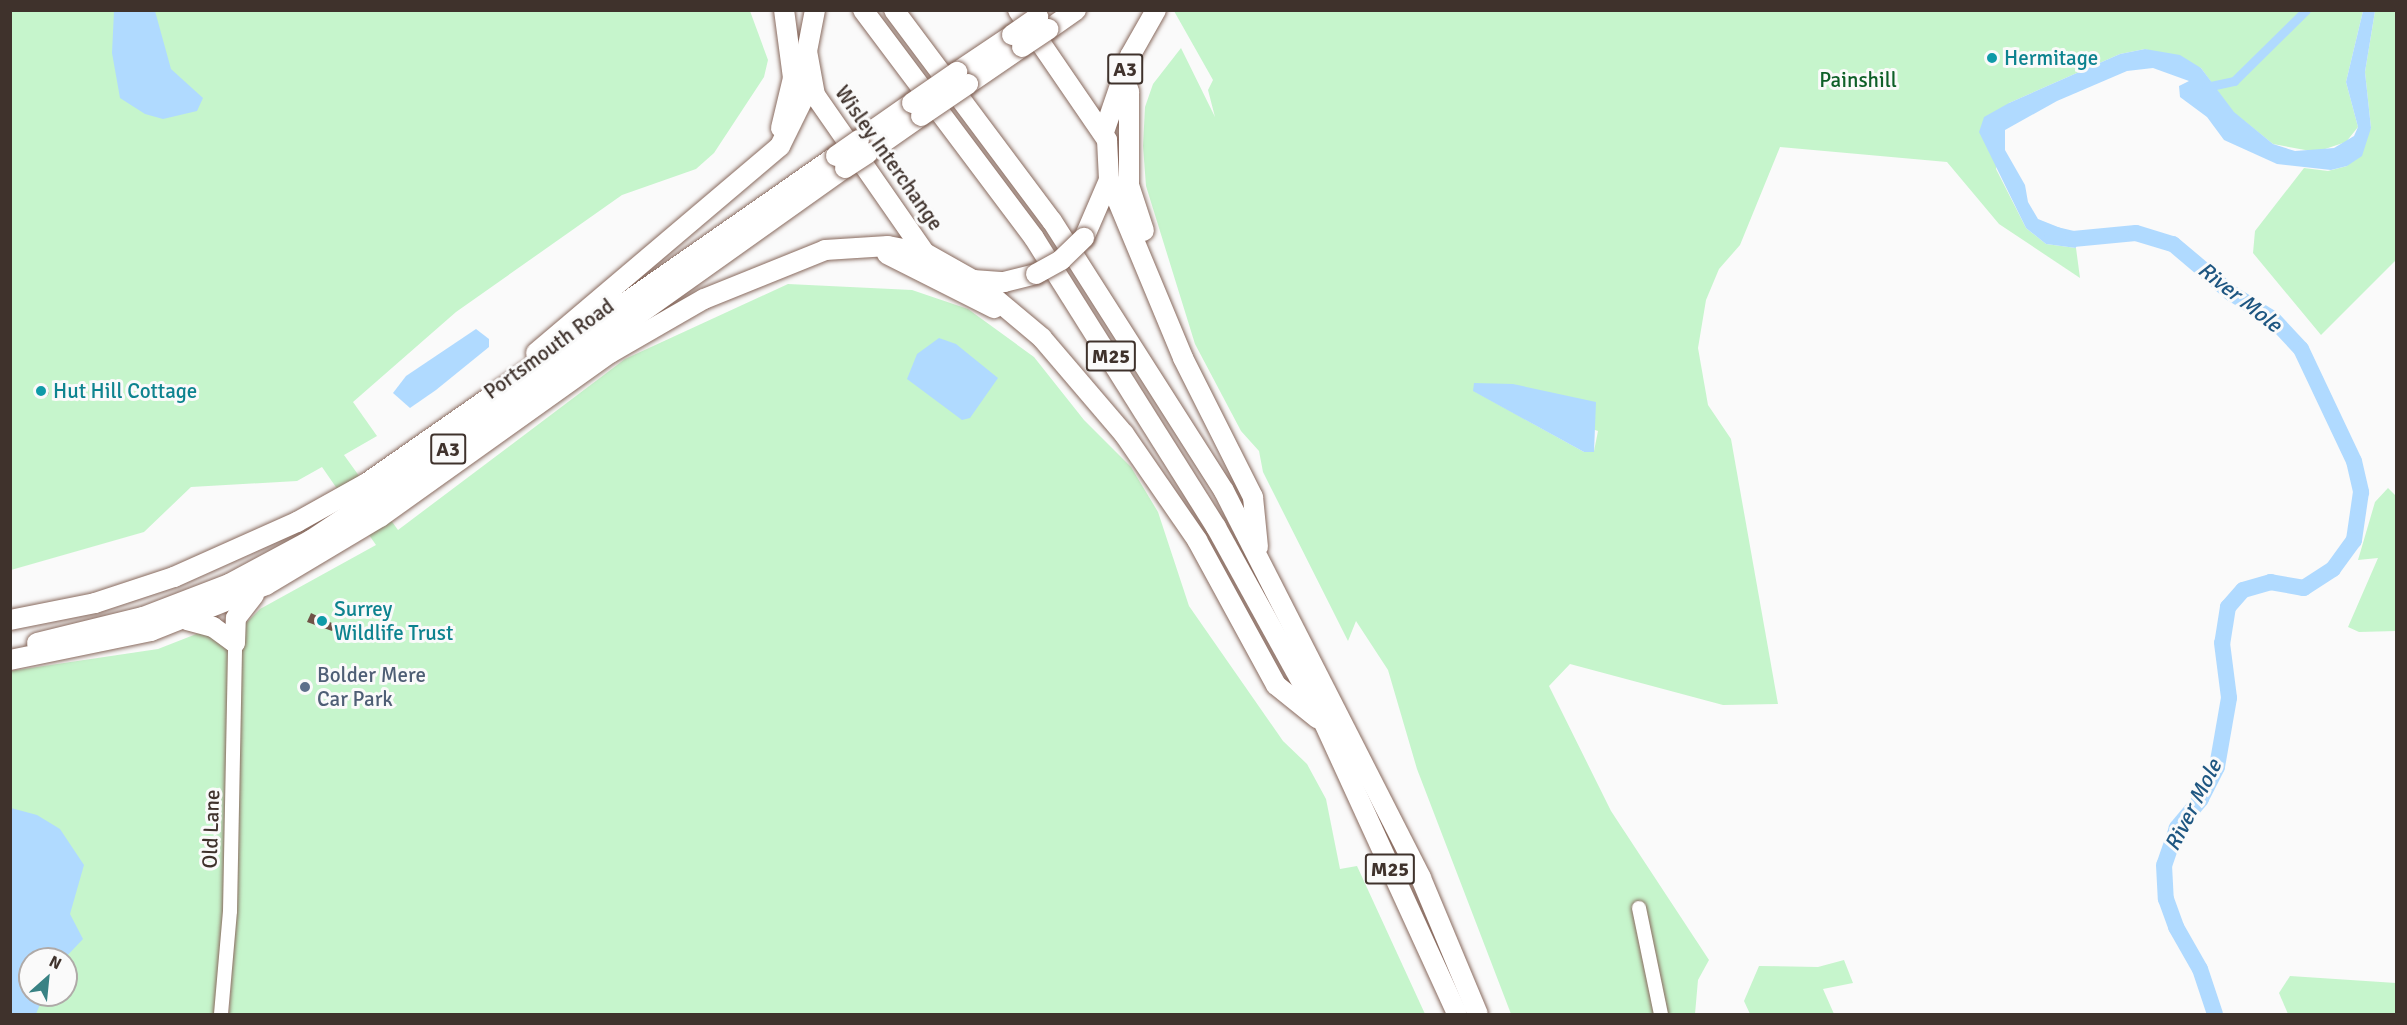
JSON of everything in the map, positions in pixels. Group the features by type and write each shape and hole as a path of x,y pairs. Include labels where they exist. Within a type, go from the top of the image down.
{"highway":[{"path":"780,146 793,78 784,10"},
{"path":"799,10 809,32"},
{"name":"Wisley Interchange","path":"815,10 809,32 811,83 822,110 925,253 973,280 1004,282 1036,274 1061,260 1084,238 1109,180 1104,132 1018,10"},
{"name":"M25","path":"864,10 1034,238 1134,392 1216,527 1324,723 1457,1014"},
{"name":"M25","path":"894,10 1052,221 1258,550 1420,878 1478,1014"},
{"name":"Portsmouth Road","path":"10,620 94,603 174,577 297,522 367,483 503,387 863,147 1017,41 1045,19 1076,10"},
{"name":"A3","path":"1104,132 1123,73 1156,10"},
{"name":"M25","path":"1123,73 1130,92 1129,185 1144,233 1141,253"},
{"name":"A3","path":"503,387 556,335 780,146 811,83"},
{"name":"Portsmouth Road","path":"10,648 143,617 229,584 311,540 469,435 840,162"},
{"name":"M25","path":"1109,180 1183,358 1253,497 1258,550"},
{"name":"A3","path":"10,660 96,646 188,620 266,585 347,539 578,375 663,322 808,253 871,247 925,253"},
{"name":"M25","path":"871,247 926,271 1042,338 1092,395 1172,500 1276,685 1324,723"},
{"path":"973,280 1042,338"},
{"name":"A3","path":"235,643 241,606 266,585"},
{"path":"188,620 213,627 235,643"}],"street":[{"name":"Old Lane","path":"220,1014 230,911 235,643"},
{"path":"1639,908 1661,1014"}],"green space":[{"path":"10,11 750,11 768,60 764,77 714,153 696,169 622,195 456,312 353,402 377,436 344,455 398,530 625,359 788,284 912,290 968,309 1034,357 1084,420 1131,467 1158,512 1189,606 1283,741 1307,764 1326,799 1340,869 1357,866 1425,1014 229,1014 237,896 240,643 245,624 260,609 376,545 322,467 297,481 191,487 144,532 11,570"},
{"name":"Painshill","path":"1174,11 2363,11 2346,82 2358,127 2346,142 2316,152 2273,144 2233,112 2201,68 2145,49 2120,54 2009,103 1996,169 2026,228 2046,244 2076,248 2080,278 1999,224 1947,162 1780,147 1740,245 1719,269 1706,300 1698,348 1708,405 1731,439 1778,704 1723,705 1570,664 1549,686 1611,811 1709,960 1698,980 1695,1014 1511,1014 1417,769 1388,670 1356,621 1348,641 1263,472 1259,451 1241,431 1195,344 1146,186 1143,146 1145,107 1153,84 1181,48 1215,117 1208,90 1213,80","holes":["1474,391 1598,431 1594,451 1584,452"]},
{"path":"2375,11 2396,11 2396,260 2321,335 2253,253 2255,231 2304,168 2328,171 2347,166 2371,128 2365,72"},
{"path":"2388,488 2396,496 2396,631 2359,632 2348,627 2378,558 2358,560 2375,502"},
{"path":"204,631 230,647 226,897 217,1014 11,1014 10,671 158,649"},
{"path":"1844,960 1853,983 1823,989 1834,1014 1750,1014 1744,1001 1759,966 1818,967"},
{"path":"2290,976 2396,983 2396,1014 2288,1014 2279,993"}],"water":[{"path":"114,11 155,11 171,69 203,98 197,111 163,119 145,114 120,98 112,53"},
{"path":"2363,11 2375,11 2365,72 2371,128 2362,156 2347,166 2331,170 2277,164 2224,140 2207,117 2180,97 2179,86 2189,81 2153,68 2127,71 2057,101 2005,130 2005,150 2025,185 2028,202 2038,219 2073,233 2076,248 2046,244 2026,228 1979,132 1984,117 2009,103 2120,54 2145,49 2180,55 2201,68 2234,112 2273,144 2295,151 2334,148 2354,136 2358,127 2346,82"},
{"path":"476,329 489,339 489,347 436,390 410,408 393,393 406,376"},
{"path":"939,338 956,344 998,378 970,418 962,420 907,379 917,354"},
{"path":"1474,383 1513,384 1596,402 1594,452 1584,452 1473,391"},
{"path":"11,808 37,815 60,829 84,865 70,914 83,939 75,947 18,947 18,1007 39,1007 36,1014 11,1014"}],"building":[{"name":"Hut Hill Cottage","path":"39,384 45,384 49,391 45,398 39,398 35,394 35,388"},
{"name":"Surrey Wildlife Trust","path":"311,613 336,625 332,631 307,622"}],"waterway":[{"path":"2206,87 2234,81 2306,10"},
{"name":"River Mole","path":"2052,234 2073,239 2136,233 2173,244 2231,293 2273,319 2301,349 2354,461 2361,492 2354,540 2333,569 2304,588 2271,582 2243,590 2228,607 2222,643 2229,698 2217,767 2201,799 2177,828 2164,865 2166,899 2176,927 2200,969 2215,1014"}],"place":[{"name":"Hermitage","path":"1992,58"},
{"name":"Hut Hill Cottage","path":"41,391"},
{"name":"Surrey Wildlife Trust","path":"322,621"},
{"name":"Bolder Mere Car Park","path":"305,687"}]}
